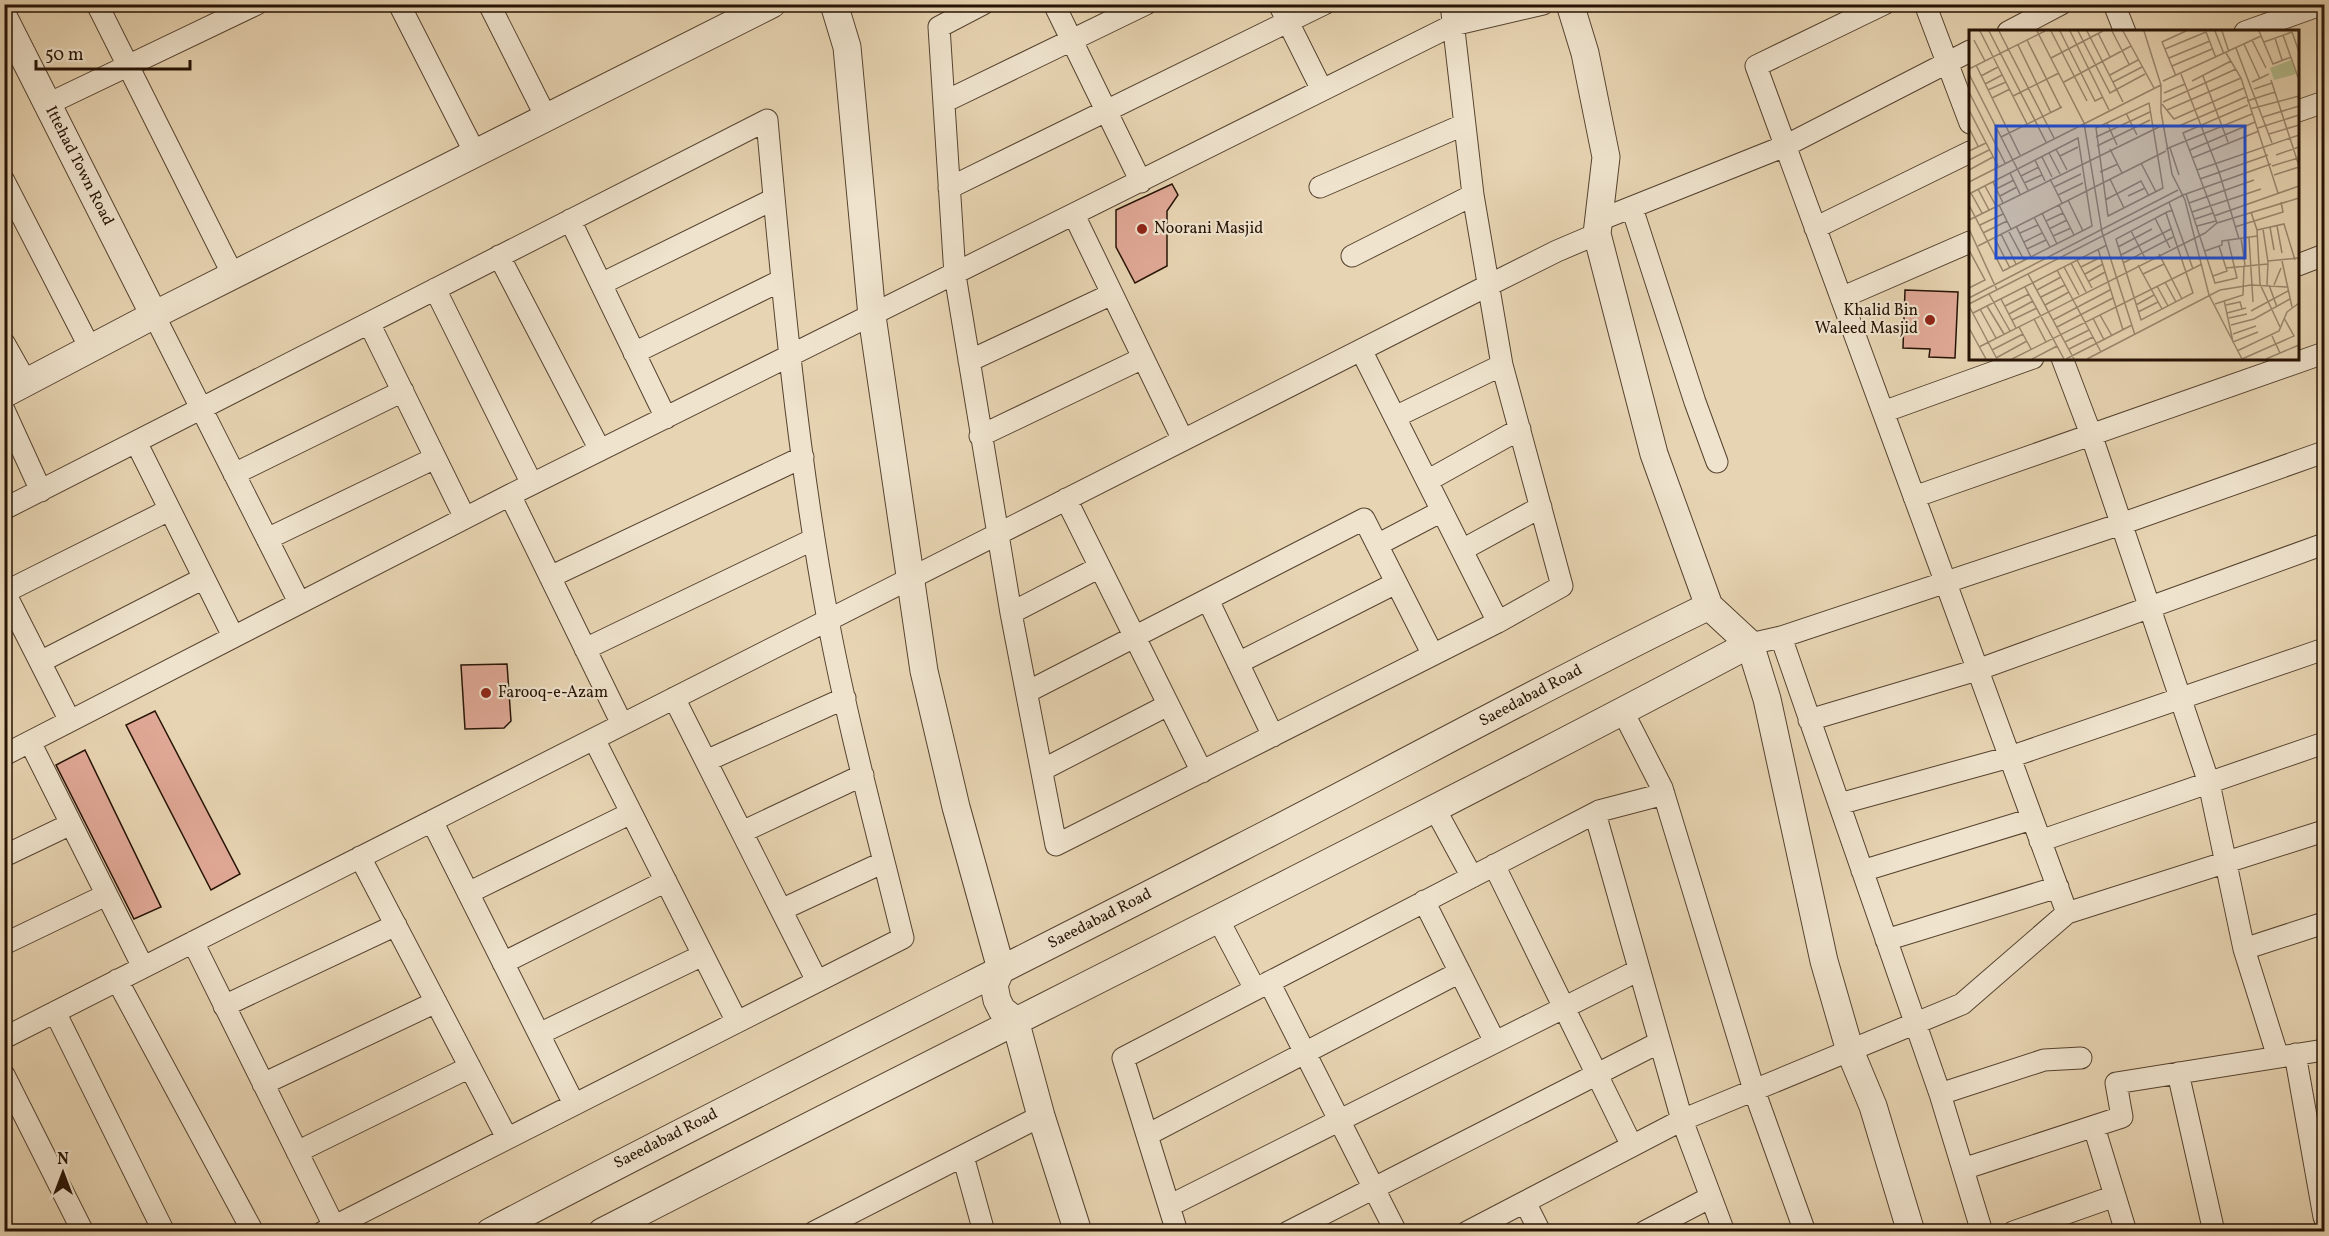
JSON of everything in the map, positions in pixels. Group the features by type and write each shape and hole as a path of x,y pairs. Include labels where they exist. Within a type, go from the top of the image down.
{"street":[{"path":"97,4 233,274"},
{"path":"48,104 257,4"},
{"path":"399,4 475,153"},
{"path":"489,4 546,117"},
{"path":"4,343 15,388 233,274 772,4"},
{"path":"834,4 847,46 872,316 924,671 956,807 1001,969 994,985 997,1000 1002,1010 1015,1020 1041,1116 1078,1232"},
{"path":"983,4 939,27 955,274 1011,613 1056,845 1498,622 1562,586 1502,365 1487,286 1463,126 1452,15"},
{"path":"1054,4 1141,182"},
{"path":"944,102 1146,4"},
{"path":"950,188 1106,111 1283,13 1324,4"},
{"path":"4,754 510,495 1322,90 1452,15 1543,4"},
{"path":"1570,4 1585,53 1606,157 1597,227 1654,454 1709,606 1750,644 1767,699 1824,961 1850,1051 1873,1106 1911,1232"},
{"path":"1884,4 1756,66 2067,913"},
{"path":"1925,4 1969,118"},
{"path":"2012,30 2061,4"},
{"path":"2114,4 2124,30"},
{"path":"2251,30 2323,4"},
{"path":"1283,13 1322,90"},
{"name":"Ittehad Town Road","path":"4,18 154,315"},
{"path":"4,1038 1557,251 1632,208 1785,146 1969,52"},
{"path":"2299,111 2325,102"},
{"path":"4,509 767,120 789,357 814,539 845,698 903,938 328,1229 297,1152 193,942"},
{"path":"1320,187 1463,126"},
{"path":"1815,228 1969,153"},
{"path":"4,181 90,348"},
{"path":"1352,256 1473,195"},
{"path":"601,284 774,199"},
{"path":"1632,208 1695,402 1717,462"},
{"path":"1074,215 1183,440"},
{"path":"570,220 666,418"},
{"path":"1841,298 1969,243"},
{"path":"2299,265 2325,255"},
{"path":"499,256 600,450"},
{"path":"634,353 782,280"},
{"path":"435,289 532,484"},
{"path":"969,361 1112,294"},
{"path":"154,315 299,602"},
{"path":"369,323 465,518"},
{"path":"1361,350 1498,622"},
{"path":"1914,497 2325,354"},
{"path":"980,436 1143,358"},
{"path":"1883,412 2027,360"},
{"path":"2063,360 2091,435 2209,783 2244,949 2286,1056 2325,1217"},
{"path":"1395,417 1502,365"},
{"path":"234,474 403,391"},
{"path":"4,410 41,491"},
{"path":"1427,481 1520,429"},
{"path":"136,442 232,636"},
{"path":"618,1228 1015,1020 1435,809 1750,644 1781,637 1945,583 2325,452"},
{"path":"550,577 803,457"},
{"path":"267,539 435,458"},
{"path":"510,495 622,724"},
{"path":"1066,500 1202,772"},
{"path":"1462,550 1541,507"},
{"path":"70,721 5,591 169,510"},
{"path":"1377,545 1442,511"},
{"path":"1027,692 1364,519 1433,655"},
{"path":"585,649 814,539"},
{"path":"1809,720 1977,670 2325,544"},
{"path":"1011,613 1100,567"},
{"path":"40,662 204,578"},
{"path":"1238,663 1396,583"},
{"path":"1208,600 1273,736"},
{"name":"Saeedabad Road","path":"490,1232 1249,844 1624,647 1709,606"},
{"path":"1781,637 1940,1094 1982,1232"},
{"path":"1839,804 2010,757 2325,649"},
{"path":"674,698 817,981"},
{"path":"706,761 845,698"},
{"path":"1042,770 1168,705"},
{"path":"1623,712 1664,794 1754,1090 1805,1232"},
{"path":"594,739 737,1022"},
{"path":"30,741 143,968"},
{"path":"2040,841 2325,742"},
{"path":"742,832 863,775"},
{"path":"1177,1232 1123,1058 1595,813 1664,794"},
{"path":"1435,809 1473,877"},
{"path":"468,893 631,813"},
{"path":"1595,813 1682,1120 1724,1232"},
{"path":"1862,871 2032,819"},
{"path":"432,821 574,1104"},
{"path":"4,856 71,824"},
{"path":"1472,1230 1682,1120 1962,1004 2067,913 2325,831"},
{"path":"360,857 507,1138"},
{"path":"781,910 884,862"},
{"path":"1494,865 1632,1146"},
{"path":"503,963 666,881"},
{"path":"1886,940 2058,888"},
{"path":"4,944 106,895"},
{"path":"1425,901 1495,1042"},
{"path":"1218,919 1305,1053 1396,1232"},
{"path":"2244,949 2325,923"},
{"path":"224,1006 396,925"},
{"path":"539,1035 703,955"},
{"path":"1169,1206 1639,970"},
{"path":"1147,1135 1460,972"},
{"path":"117,980 253,1232"},
{"path":"263,1084 436,1002"},
{"path":"55,1012 164,1232"},
{"path":"1288,1232 1660,1042"},
{"path":"1963,1169 2122,1117 2115,1083 2325,1050"},
{"path":"1940,1094 2043,1060 2081,1058"},
{"path":"297,1152 470,1067"},
{"path":"2178,1073 2214,1232"},
{"path":"4,1075 83,1232"},
{"path":"814,1232 1041,1116"},
{"path":"2094,1127 2126,1232"},
{"path":"963,1156 978,1229"},
{"path":"2013,1232 2115,1196"},
{"path":"1644,1232 1711,1197"},
{"path":"1525,1202 1540,1232"}],"building":[{"name":"Noorani Masjid","path":"1172,184 1178,195 1167,211 1167,266 1135,283 1116,247 1116,210"},
{"name":"Khalid Bin Waleed Masjid","path":"1905,290 1958,292 1955,358 1929,357 1930,349 1903,348"},
{"name":"Farooq-e-Azam","path":"507,664 511,721 504,728 465,729 461,665"},
{"path":"155,711 240,874 211,890 126,725"},
{"path":"85,750 161,907 134,919 56,765"}],"waterway":[{"path":"583,1232 596,1224"}],"place":[{"name":"Noorani Masjid","path":"1142,229"},
{"name":"Khalid Bin Waleed Masjid","path":"1930,320"},
{"name":"Farooq-e-Azam","path":"486,693"}]}
